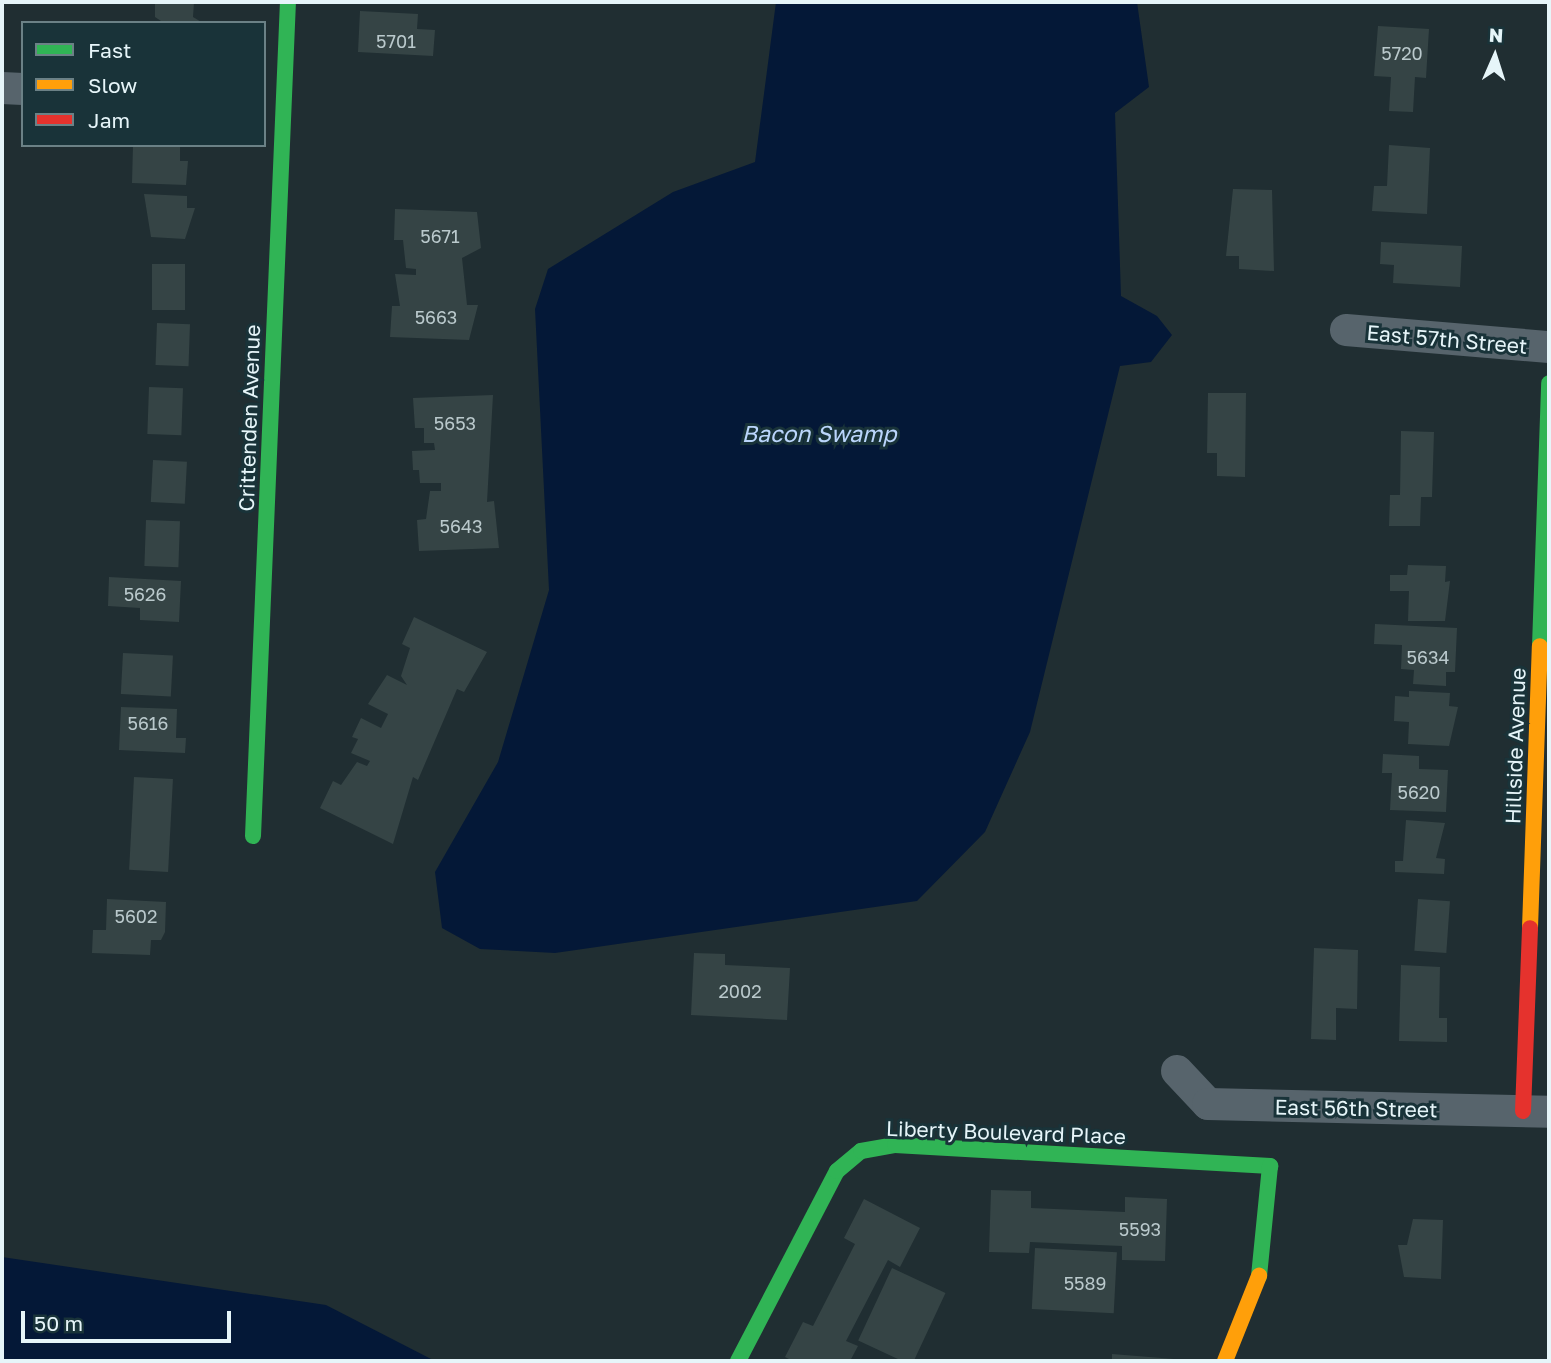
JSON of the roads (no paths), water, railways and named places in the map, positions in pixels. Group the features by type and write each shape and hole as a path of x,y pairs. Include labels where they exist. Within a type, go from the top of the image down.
{"street":[{"name":"Crittenden Avenue","path":"253,836 274,101 288,2"},
{"path":"2,88 21,89"},
{"name":"East 57th Street","path":"1346,330 1549,347"},
{"name":"Hillside Avenue","path":"1536,1111 1549,383"},
{"name":"East 56th Street","path":"1177,1071 1208,1104 1536,1111"},
{"name":"Liberty Boulevard Place","path":"738,1361 828,1183 861,1151 895,1145 1270,1166 1265,1256 1225,1361"}],"water":[{"name":"Bacon Swamp","path":"776,2 1137,2 1149,87 1115,113 1121,296 1157,316 1172,335 1151,362 1120,366 1030,732 985,832 917,901 555,953 480,949 442,928 435,872 498,762 549,590 535,309 548,269 673,192 755,162"},
{"path":"2,1257 326,1305 435,1361 2,1361"}]}
